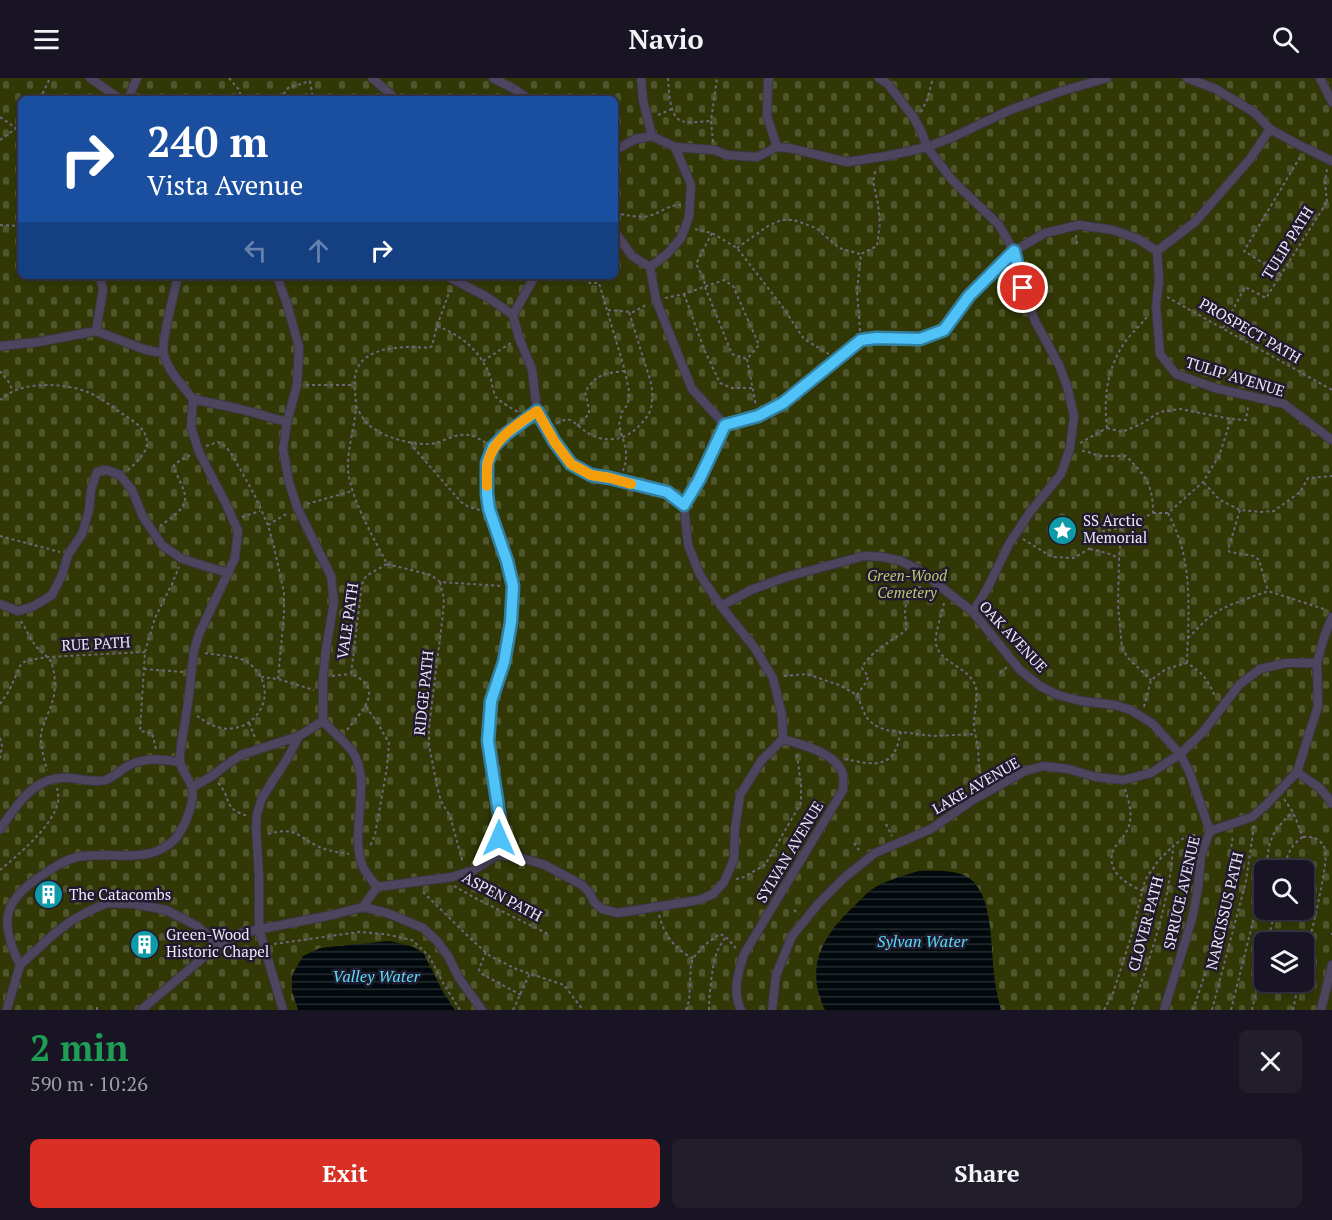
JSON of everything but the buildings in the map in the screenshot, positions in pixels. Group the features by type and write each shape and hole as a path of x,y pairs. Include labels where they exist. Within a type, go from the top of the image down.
{"lane":[{"path":"90,78 116,96"},
{"path":"129,96 137,78"},
{"path":"372,78 393,96"},
{"path":"493,78 524,96"},
{"path":"641,78 643,100 652,136"},
{"path":"769,78 767,116 777,147"},
{"path":"879,78 888,84 914,118 927,147 953,182 999,225 1014,251 1023,288 1035,321 1059,365 1074,416 1070,448 1061,474 1030,512 973,612"},
{"path":"618,148 636,139 652,136 675,147 714,150 727,155 757,157 777,147 847,162 878,158 927,147 1010,110 1107,78"},
{"path":"1187,78 1216,88 1255,113 1270,129 1331,161"},
{"path":"1320,78 1332,102"},
{"path":"363,907 377,887 448,877 474,870 497,855 518,857 545,866 582,885 602,909 618,913 699,900 713,894 724,882 734,859 735,829 740,795 761,761 783,739 782,715 772,677 754,647 700,576 688,545 684,505 699,480 725,425 758,416 783,403 861,340 920,339 944,330 969,296 1014,251 1045,233 1079,225 1113,230 1138,239 1157,251 1195,222 1250,159 1270,129"},
{"path":"650,267 667,254 681,238 689,217 691,185 675,147"},
{"path":"618,236 632,256 650,267 656,300 692,388 725,425"},
{"name":"TULIP AVENUE","path":"1157,251 1159,280 1156,306 1161,354 1176,374 1215,388 1284,404 1332,440"},
{"path":"96,331 103,290 101,279"},
{"path":"177,279 162,353 175,377 193,399 240,409 286,423"},
{"path":"276,279 287,304 299,346 297,385 286,423 283,449 289,482 297,507 331,576 334,602 323,677 323,721 352,752 359,769 361,800 359,851 363,868 377,887"},
{"path":"455,279 513,315 519,338 532,369 537,411 554,441 571,464 591,475 667,492 684,505"},
{"path":"513,315 533,279"},
{"path":"0,346 38,342 96,331 146,350 162,353"},
{"path":"20,964 11,945 6,923 9,908 18,894 63,862 79,857 143,855 162,849 175,839 186,821 193,787 179,762 194,651 199,634 235,558 238,531 199,452 191,427 193,399"},
{"path":"497,855 500,820 488,741 491,701 504,662 511,622 513,586 489,509 487,463 493,447 506,434 537,411"},
{"path":"0,604 18,611 34,606 52,595 62,575 68,555 82,534 97,472 107,470 120,475 132,490 143,518 162,545 182,559 228,573"},
{"name":"OAK AVENUE","path":"721,606 751,590 786,577 864,556 901,561 919,570 973,612 1020,669 1040,686 1068,698 1115,705 1131,710 1153,724 1180,754 1189,771 1210,831"},
{"name":"SPRUCE AVENUE","path":"1164,1010 1192,919 1201,855 1210,831 1252,817 1297,772 1318,706 1317,663 1332,617"},
{"name":"LAKE AVENUE","path":"772,1010 776,975 792,936 819,903 845,877 875,853 931,829 973,800 1025,771 1044,766 1123,780 1150,773 1180,754 1202,733 1240,684 1260,669 1286,663 1317,663"},
{"path":"193,787 242,754 299,736 323,721"},
{"path":"283,1010 259,929 257,814 262,798 299,736"},
{"path":"783,739 820,752 836,762"},
{"path":"0,829 33,787 52,778 107,780 129,765 141,761 157,759 179,762"},
{"name":"SYLVAN AVENUE","path":"741,1010 736,990 737,974 743,957 843,790 843,774 836,762"},
{"path":"1297,772 1321,789 1332,803"},
{"path":"8,1010 20,964 71,921 107,903 134,904 166,910 197,926 218,945"},
{"path":"141,1010 218,945 241,933 363,907 387,913 423,928 437,940 459,978 482,1010"},
{"path":"1321,1010 1332,964"}],"path":[{"path":"41,96 50,78"},
{"path":"229,78 240,91 240,96"},
{"path":"668,78 675,117 682,122 711,122"},
{"path":"714,150 711,122 717,78"},
{"path":"914,118 920,113 927,99 933,78"},
{"path":"282,96 288,88 311,80 313,96"},
{"path":"648,119 672,109"},
{"path":"0,117 16,128 0,140"},
{"path":"1281,274 1244,251 1305,148"},
{"path":"737,248 768,226 781,220 794,220 816,228 839,248 861,254 877,246 880,224 873,181 878,158"},
{"path":"1331,161 1325,182 1327,201 1332,204"},
{"name":"TULIP PATH","path":"1223,328 1245,287 1266,298 1327,201"},
{"path":"618,214 635,217 648,216 676,204 690,205"},
{"path":"0,225 18,226"},
{"path":"685,226 712,233 737,248 782,306 804,339 837,359"},
{"path":"712,233 696,264 704,279 705,287 732,354 747,359"},
{"path":"861,254 857,291 861,340"},
{"path":"450,279 432,346 429,348 404,346 379,352 366,358 357,369 354,385 356,406 348,464 352,491 387,564 431,575 440,582 513,586"},
{"path":"583,279 590,283 599,283 629,390 628,404 622,412 619,425 626,460 621,481"},
{"path":"747,359 759,345 733,286 724,280 684,294 704,349 720,383 732,388 752,388"},
{"name":"PROSPECT PATH","path":"1158,292 1332,390"},
{"path":"1107,428 1105,412 1107,379 1120,349 1156,306"},
{"path":"556,423 567,419 572,420 590,435 610,440 623,438 632,433 646,419 652,402 651,383 630,312"},
{"path":"437,326 460,337 477,353 491,375 496,398 518,412"},
{"path":"482,361 513,342"},
{"path":"747,359 758,416"},
{"path":"0,371 13,391"},
{"path":"577,426 589,414 585,393 591,383 599,376 625,371"},
{"path":"0,400 13,391 44,385 89,392 137,423 146,438 147,445 140,459 120,475"},
{"path":"297,385 354,385"},
{"path":"1070,448 1107,428 1122,432 1160,412 1180,409 1246,420 1251,395"},
{"path":"356,406 362,418 370,426 388,436 411,442 433,444 466,434 485,442"},
{"path":"1016,535 1052,557 1074,558 1089,549 1103,531 1122,528 1153,513 1168,513 1203,482 1219,456 1231,419"},
{"path":"152,531 174,514 184,502 185,496 174,465 218,442 225,446 249,485 268,525 284,593 278,679"},
{"path":"411,442 461,502 469,507 489,509"},
{"path":"1070,448 1100,456 1126,456 1145,478 1152,491 1153,513"},
{"path":"1203,482 1220,500 1240,510 1261,512 1274,511 1300,492 1308,478 1332,476"},
{"path":"268,525 297,507 352,491"},
{"path":"1240,510 1228,550 1254,556 1259,560 1268,591"},
{"path":"234,519 261,511"},
{"path":"1168,513 1177,531 1188,579 1187,663"},
{"path":"1122,528 1118,604 1122,648 1128,658 1151,680"},
{"path":"0,536 68,555"},
{"path":"1089,549 1119,558"},
{"path":"157,750 152,733 140,730 145,652 155,618 182,559"},
{"name":"VALE PATH","path":"359,851 371,844 375,835 389,743 366,707 369,696 367,686 361,678 351,674 362,584 366,576 387,564"},
{"path":"857,695 868,676 862,668 863,664 904,632 907,628 905,607 908,599 931,580"},
{"name":"RIDGE PATH","path":"440,582 444,599 443,614 429,727 429,745 441,801 450,816 466,872"},
{"path":"1188,638 1218,611 1268,591 1325,609"},
{"path":"947,593 936,643 939,651 968,674 975,685 977,696 973,723 981,781 987,793"},
{"path":"0,870 38,835 57,809 59,800 41,742 42,728 52,705 53,672 47,657 36,646 22,623 18,611"},
{"path":"187,710 217,727 234,728 249,722 259,713 265,701 261,677 245,660 194,651"},
{"name":"RUE PATH","path":"0,704 9,691 21,664 26,662 47,657 145,652"},
{"path":"1141,716 1151,680 1166,669 1187,663 1199,671 1208,682 1220,708"},
{"name":"RUE PATH","path":"144,669 191,672"},
{"path":"323,677 351,674"},
{"path":"772,677 807,674 839,685 857,695 866,717 874,725 886,730 933,735 976,734"},
{"path":"261,677 278,679 324,693"},
{"path":"339,738 366,707"},
{"path":"249,722 259,748"},
{"path":"836,762 843,759 881,763 888,760 896,751 901,732"},
{"path":"0,738 2,746 0,759"},
{"path":"724,882 742,878 765,865 801,803 801,784 795,743"},
{"path":"850,760 851,756"},
{"path":"878,759 881,763"},
{"path":"212,776 226,792 231,808 242,815 257,819"},
{"path":"1123,780 1129,804 1130,822 1125,835 1112,853 1112,863 1122,881 1143,891"},
{"path":"1278,792 1293,812 1303,837"},
{"path":"380,805 386,805"},
{"path":"1267,860 1273,833 1278,825 1293,812"},
{"name":"NARCISSUS PATH","path":"1212,1010 1246,881 1254,823 1252,817"},
{"path":"1193,1010 1213,944 1225,893 1233,839 1231,825"},
{"path":"256,835 262,836 279,831 291,832 329,851 354,855 359,851"},
{"path":"1104,1010 1113,993 1131,938 1146,880 1158,861 1173,846 1185,837 1210,831"},
{"path":"1286,860 1292,846 1303,837 1313,837 1325,848 1324,873 1311,932"},
{"name":"CLOVER PATH","path":"1132,1010 1160,925 1172,867 1173,846"},
{"name":"ASPEN PATH","path":"448,877 461,891 548,934"},
{"path":"414,882 490,956 516,969 564,985 583,1010"},
{"path":"657,907 662,928 681,952 693,957"},
{"path":"1231,1010 1254,917"},
{"path":"264,945 359,932 385,934 412,940 429,956 460,1010"},
{"path":"686,1010 693,957 711,940 720,934 726,937 743,957"},
{"path":"709,1010 714,958 726,937"},
{"path":"486,952 478,969 480,973 521,995"},
{"path":"513,1010 530,973"},
{"path":"1252,1010 1256,992"},
{"path":"1293,1010 1297,992"}],"green space":[{"name":"Green-Wood Cemetery","path":"0,78 1332,78 1332,1010 0,1010"}],"water":[{"name":"Sylvan Water","path":"919,871 958,873 969,878 983,896 989,922 994,978 1001,1010 825,1010 816,981 819,955 831,931 871,890 888,881"},
{"name":"Valley Water","path":"390,941 414,947 424,954 455,1010 298,1010 292,991 292,975 303,956 320,948"}],"slow traffic":[{"path":"487,486 487,463 493,447 506,434 537,411 554,441 571,464 591,475 631,484"}],"place":[{"name":"SS Arctic Memorial","path":"1062,530"},
{"name":"The Catacombs","path":"48,895"},
{"name":"Green-Wood Historic Chapel","path":"145,944"}],"route":[{"path":"499,838 500,820 488,741 491,701 504,662 511,622 513,586 489,509 487,463 493,447 506,434 537,411 554,441 571,464 591,475 667,492 684,505 699,480 725,425 758,416 783,403 861,340 920,339 944,330 969,296 1014,251 1023,288"}]}
